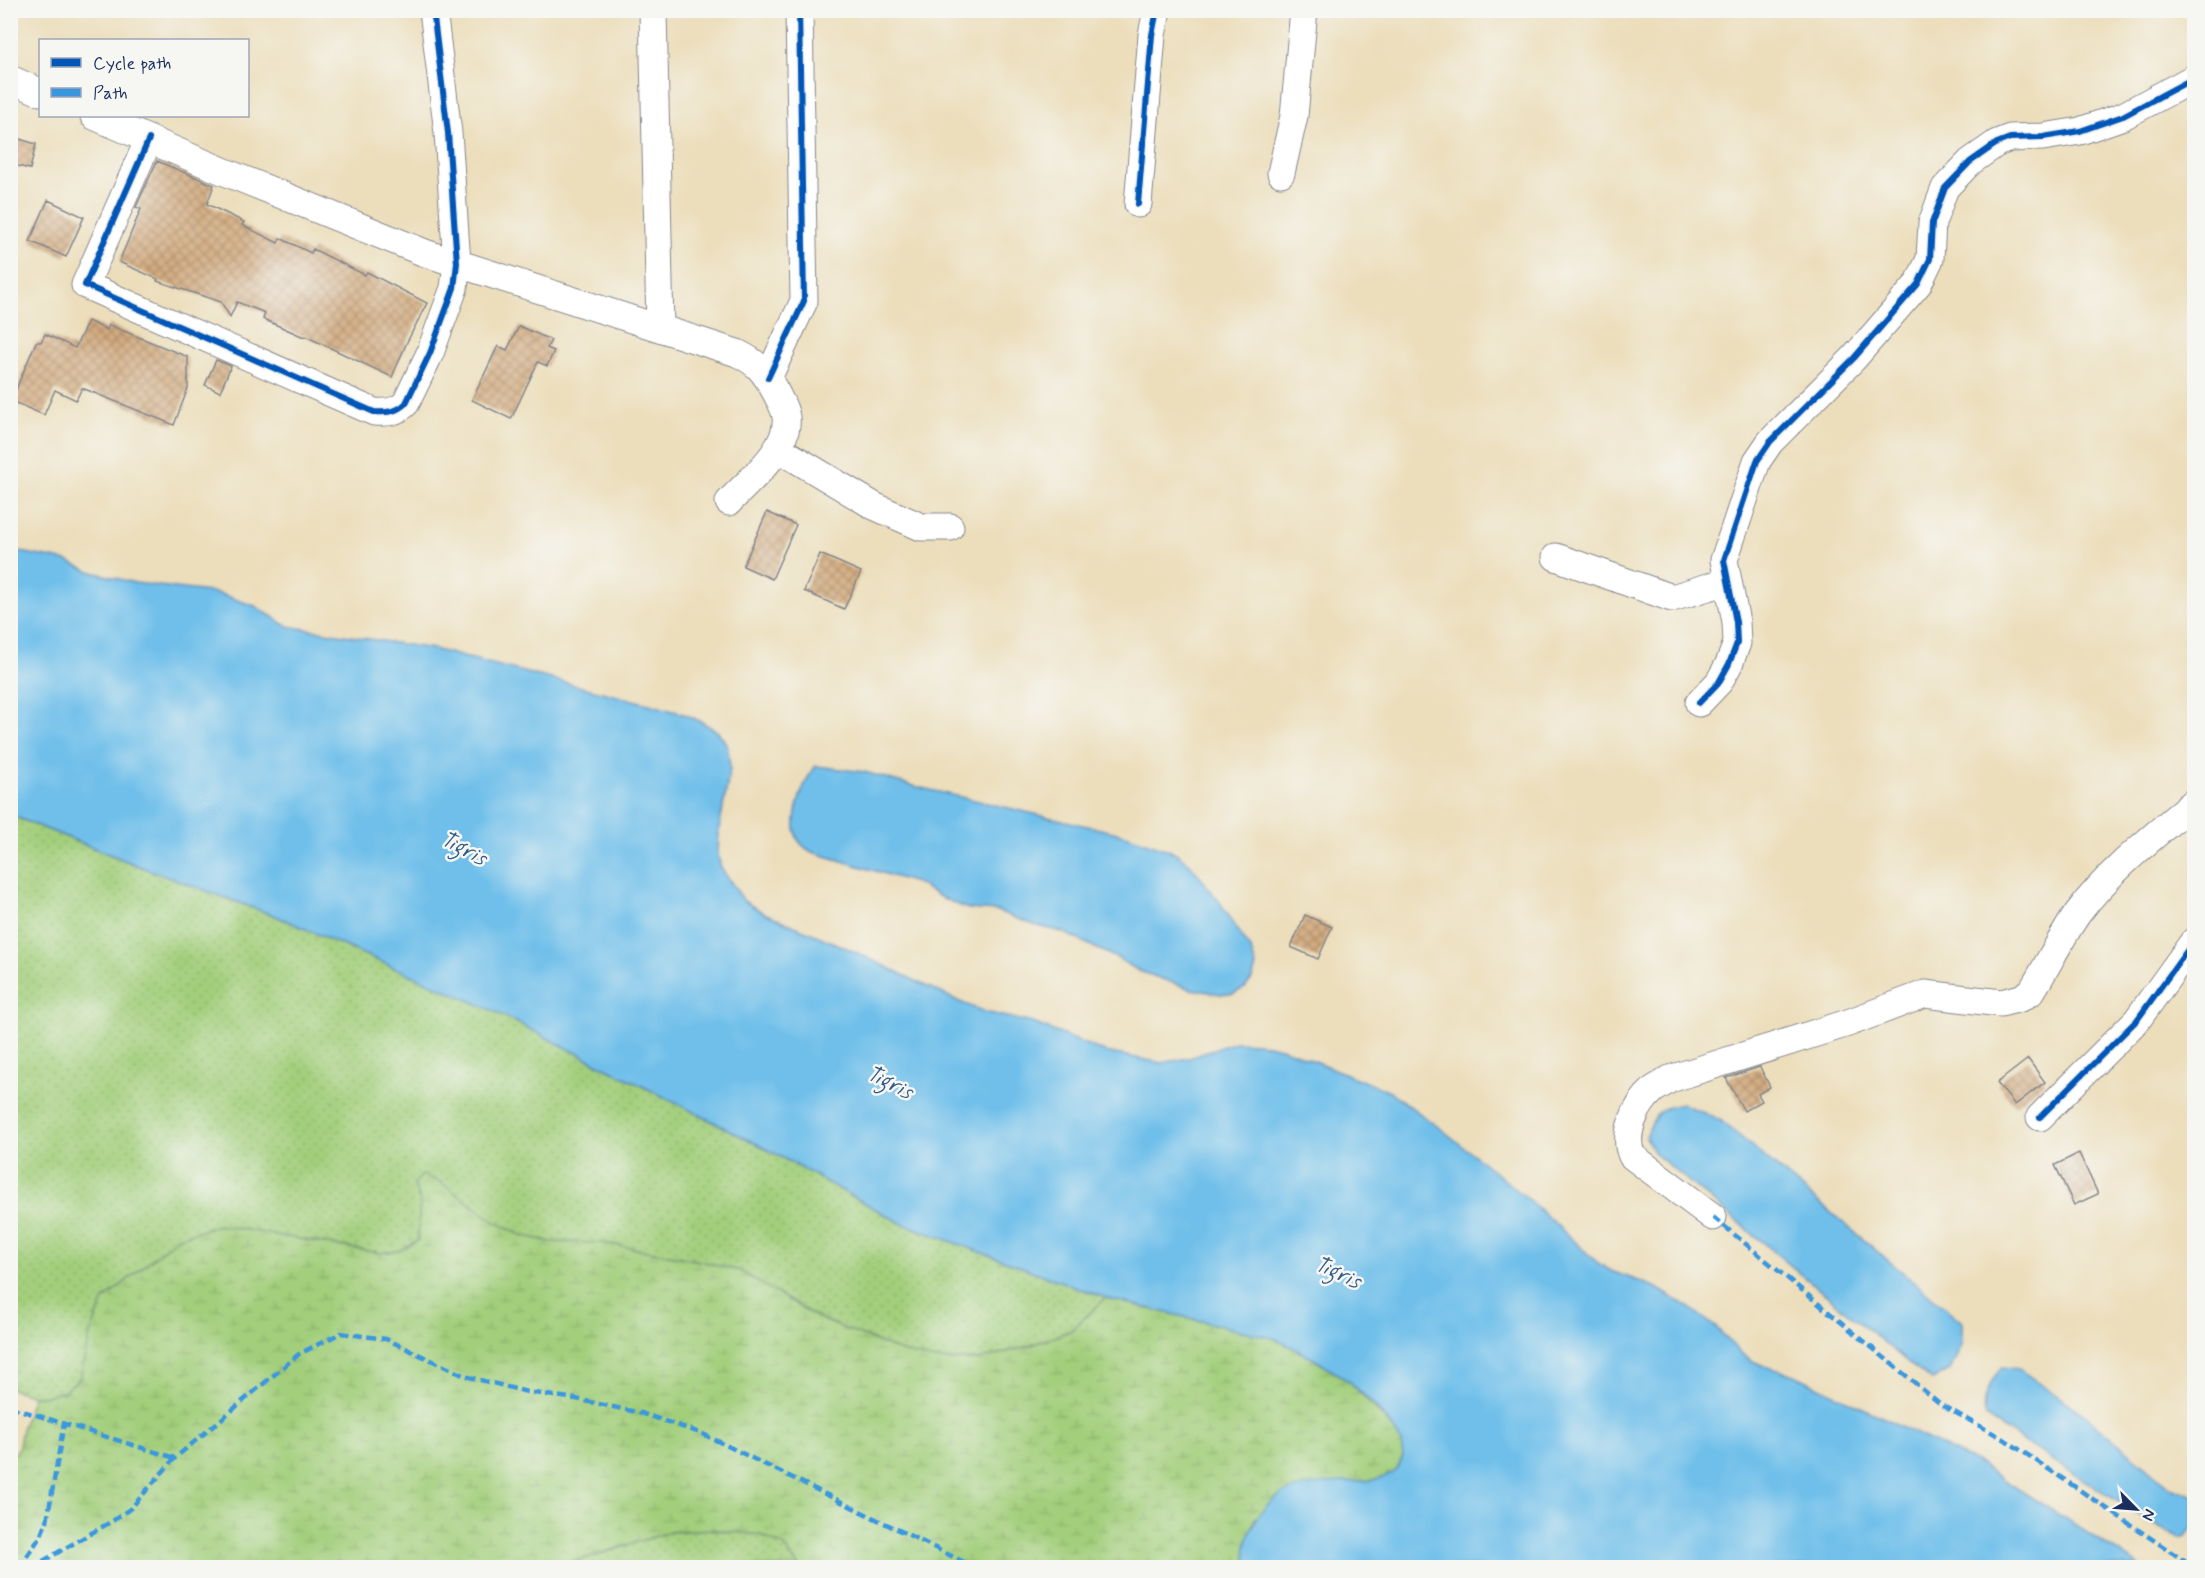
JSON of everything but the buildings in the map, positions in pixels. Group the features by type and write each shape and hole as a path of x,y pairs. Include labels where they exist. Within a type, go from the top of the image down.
{"street":[{"path":"149,139 85,285 374,412 387,413 400,409 406,403 430,353 454,288 457,263 447,132 434,10"},
{"path":"653,10 660,328"},
{"path":"768,378 804,301 799,10"},
{"path":"1138,204 1152,36 1157,10"},
{"path":"1281,173 1294,116 1304,10"},
{"path":"1699,703 1719,682 1737,643 1736,622 1724,560 1757,461 1770,442 1854,358 1918,284 1930,259 1932,223 1945,188 1970,162 1996,143 2010,138 2043,137 2091,127 2123,116 2194,78"},
{"path":"10,79 39,92"},
{"path":"96,117 425,253 737,353 760,367 768,378 786,416 785,431 779,449 729,502"},
{"path":"779,449 874,507 921,527 950,527"},
{"path":"1556,557 1672,598 1728,581"},
{"path":"1713,1217 1632,1156 1627,1139 1642,1104 1653,1090 1671,1079 1848,1023 1925,994 2001,1003 2021,998 2031,992 2077,915 2096,890 2144,844 2194,802"},
{"path":"2040,1117 2137,1020 2194,941"}],"green space":[{"path":"10,815 144,868 278,917 494,1011 761,1146 901,1223 1106,1298 1070,1331 1032,1345 978,1360 935,1360 902,1352 816,1317 740,1271 605,1243 550,1242 521,1235 495,1222 440,1182 414,1184 420,1201 418,1240 399,1251 379,1253 218,1225 177,1238 104,1300 90,1334 80,1378 63,1392 45,1396 33,1396 11,1389"},
{"path":"422,1175 440,1182 495,1222 521,1235 550,1242 605,1243 740,1271 816,1317 902,1352 935,1360 978,1360 1032,1345 1070,1331 1106,1298 1276,1339 1350,1382 1393,1428 1401,1443 1403,1456 1397,1470 1390,1475 1377,1480 1314,1485 1255,1518 1245,1555 1248,1568 799,1567 784,1546 760,1535 709,1529 669,1532 557,1567 11,1567 10,1457 18,1450 23,1424 33,1396 63,1392 80,1378 90,1334 104,1300 177,1238 218,1225 379,1253 399,1251 418,1240 420,1201 414,1184"},
{"path":"709,1529 760,1535 785,1546 799,1567 557,1568 669,1532"}],"water":[{"name":"Tigris","path":"11,550 67,561 89,571 135,583 217,593 255,606 287,626 433,649 649,704 702,722 717,731 728,748 730,769 719,829 718,855 721,868 744,901 764,913 851,950 960,1002 985,1012 1033,1023 1105,1052 1162,1063 1193,1057 1235,1042 1259,1043 1285,1049 1390,1092 1444,1131 1528,1199 1598,1263 1611,1271 1655,1287 1690,1308 1718,1329 1739,1352 1753,1361 1795,1375 1979,1464 2141,1567 1248,1567 1246,1550 1250,1532 1266,1506 1276,1498 1301,1487 1372,1480 1397,1470 1403,1456 1401,1443 1393,1428 1376,1407 1350,1382 1276,1339 1106,1298 901,1223 761,1146 494,1011 278,917 144,868 11,815"},
{"path":"816,766 865,772 913,786 1126,835 1176,853 1190,864 1219,901 1251,950 1256,966 1252,979 1245,988 1233,994 1191,989 1139,971 1062,932 1034,925 997,911 968,909 940,897 919,884 812,852 797,838 795,818 803,789"},
{"path":"1683,1104 1720,1120 1962,1322 1962,1345 1950,1370 1932,1380 1916,1369 1653,1152 1646,1137 1658,1113 1668,1107"},
{"path":"2002,1367 2019,1369 2086,1416 2168,1486 2194,1496 2194,1525 2186,1536 2180,1538 2160,1528 1985,1417 1987,1390"}],"marked path":[{"path":"1713,1217 1943,1406 2004,1439 2186,1562"},
{"path":"31,1568 131,1508 175,1458 299,1354 341,1333 386,1339 465,1376 527,1392 576,1399 641,1413 703,1434 976,1568"},
{"path":"10,1407 175,1458"},
{"path":"19,1568 40,1537 47,1521 64,1423"}],"cycle path":[{"path":"149,139 85,285 374,412 395,410 406,403 430,353 454,288 457,263 448,133 433,10"},
{"path":"768,378 804,301 799,10"},
{"path":"1138,204 1152,35 1157,10"},
{"path":"1699,703 1719,682 1737,643 1736,622 1724,560 1757,461 1770,442 1854,358 1918,284 1930,259 1932,223 1945,188 1970,162 1997,143 2010,138 2043,137 2080,131 2123,116 2194,78"},
{"path":"2040,1117 2137,1020 2194,941"}]}
